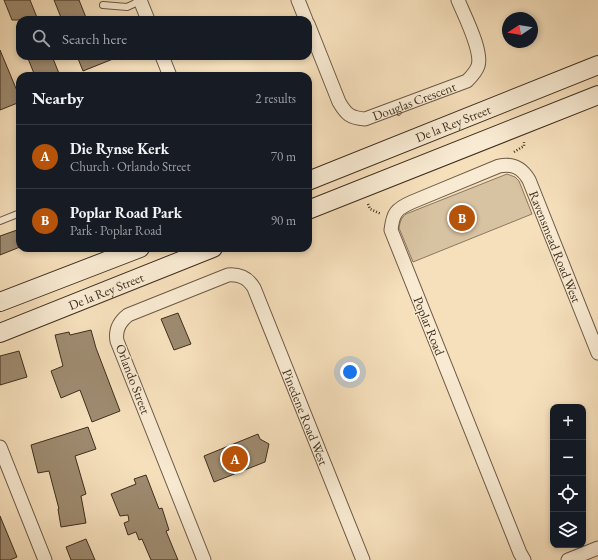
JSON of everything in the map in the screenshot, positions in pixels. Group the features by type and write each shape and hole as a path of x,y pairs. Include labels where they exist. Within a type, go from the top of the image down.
{"main road":[{"name":"De la Rey Street","path":"312,179 598,65"},
{"name":"De la Rey Street","path":"312,208 598,95"},
{"path":"0,302 130,252"},
{"name":"De la Rey Street","path":"0,333 203,252"}],"street":[{"path":"298,0 304,16"},
{"name":"Douglas Crescent","path":"312,34 339,102 345,111 354,118 365,119 467,81 474,74 479,65 479,54 458,0"},
{"path":"140,1 146,16"},
{"path":"164,60 168,72"},
{"name":"Poplar Road","path":"516,167 505,165 499,166 400,208 392,218 391,230 517,546 524,560"},
{"name":"Ravensmead Road West","path":"516,167 521,170 529,180 598,353"},
{"name":"Orlando Street","path":"204,560 117,341 117,332 120,322 128,315 228,275 234,274 244,277"},
{"name":"Pinedene Road West","path":"244,277 254,288 363,560"},
{"path":"0,447 45,560"},
{"path":"568,560 598,548"}],"lane":[{"path":"103,5 127,7 140,1"},
{"path":"0,221 16,215"}],"path":[{"path":"508,156 524,146 524,142"},
{"path":"368,204 370,209 385,215"}],"shaded area":[{"path":"507,174 515,177 519,181 532,214 413,262 399,228 401,220 406,214"}],"building":[{"path":"4,0 30,0 36,16 16,16 16,20 12,20"},
{"path":"54,0 79,0 85,16 60,16"},
{"path":"0,50 16,88 16,104 0,110"},
{"path":"29,60 54,60 58,72 33,72"},
{"path":"79,60 110,60 83,71"},
{"path":"16,230 16,249 0,255 0,236"},
{"path":"178,313 191,344 174,350 161,319"},
{"path":"91,330 96,348 120,411 92,422 80,390 61,398 51,371 63,366 55,335 69,332 70,335"},
{"path":"19,351 27,377 0,385 0,356"},
{"path":"88,427 96,449 75,456 86,494 81,496 86,523 61,527 59,509 49,471 38,473 31,445"},
{"path":"258,434 260,439 269,444 265,462 214,482 204,456"},
{"path":"146,475 159,509 162,508 169,530 166,531 178,560 151,560 142,539 139,540 136,532 128,535 124,523 129,521 128,515 120,516 111,494 136,484 134,479"},
{"path":"0,516 17,557 10,560 0,560"},
{"path":"86,539 95,560 71,560 66,547"}],"place":[{"name":"Poplar Road Park","path":"462,218"},
{"name":"Die Rynse Kerk","path":"235,459"}]}
